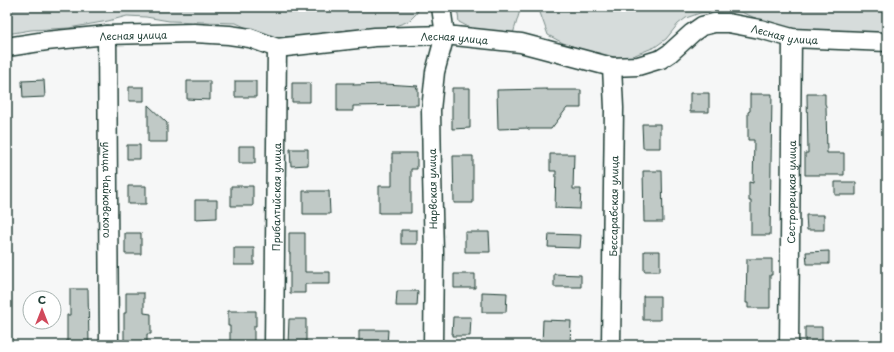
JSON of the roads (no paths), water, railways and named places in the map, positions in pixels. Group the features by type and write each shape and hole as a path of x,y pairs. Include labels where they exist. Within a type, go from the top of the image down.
{"street":[{"path":"441,7 445,35"},
{"name":"Лесная улица","path":"7,46 107,35 194,33 230,35 250,38 277,48 375,37 445,35 521,43 612,68 638,66 661,59 702,26 714,23 728,23 760,29 792,38 887,42"},
{"name":"улица Чайковского","path":"107,35 109,345"},
{"name":"Нарвская улица","path":"433,345 434,253 431,110 435,72 445,35"},
{"name":"Сестрорецкая улица","path":"789,345 792,38"},
{"name":"Прибалтийская улица","path":"274,345 277,48"},
{"name":"Бессарабская улица","path":"611,345 614,116 612,68"}]}
